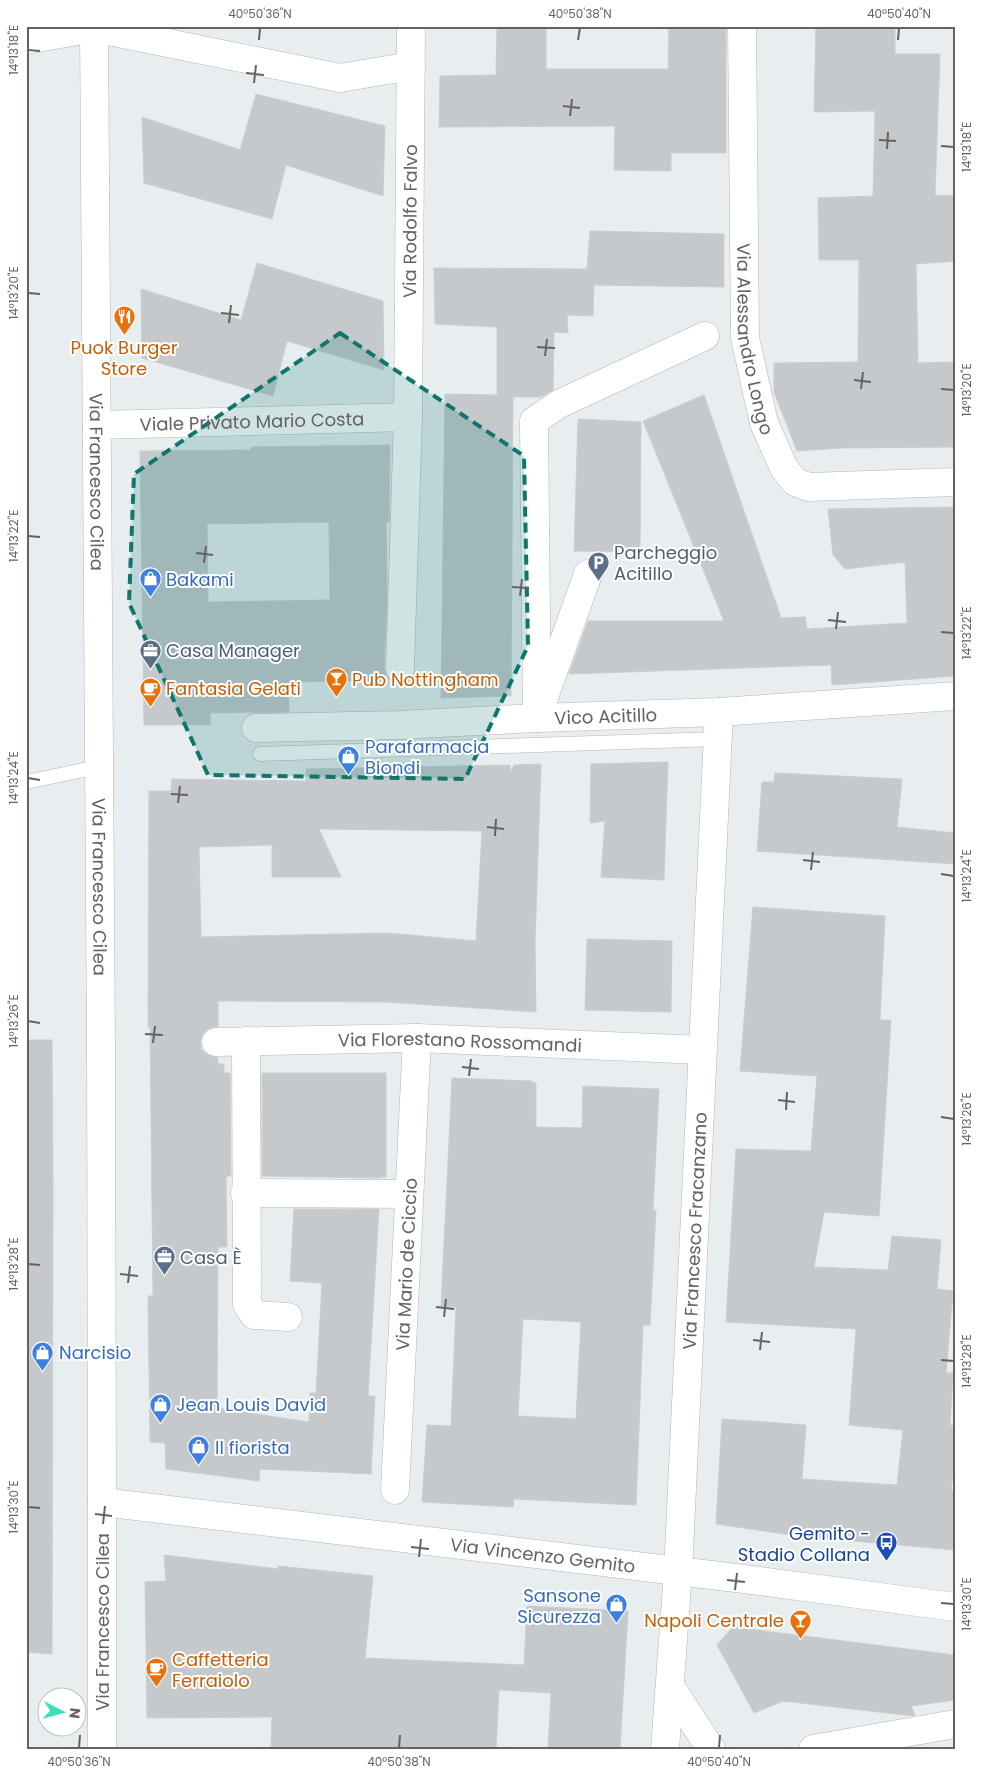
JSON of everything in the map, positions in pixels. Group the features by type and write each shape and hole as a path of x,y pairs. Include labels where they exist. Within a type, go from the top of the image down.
{"street":[{"name":"Via Rodolfo Falvo","path":"400,669 408,417 411,26"},
{"name":"Via Alessandro Longo","path":"742,26 745,338 764,423 784,468 795,482 809,487 955,482"},
{"path":"26,40 94,27 340,78 410,66"},
{"name":"Via Francesco Cilea","path":"94,27 101,1047 102,1749"},
{"path":"537,718 534,421 559,404 705,336"},
{"name":"Viale Privato Mario Costa","path":"96,426 408,417"},
{"path":"537,718 588,574"},
{"name":"Vico Acitillo","path":"258,741 400,725 719,712 955,696"},
{"name":"Via Francesco Fracanzano","path":"665,1749 678,1572 719,712"},
{"name":"Via Florestano Rossomandi","path":"216,1042 417,1038 702,1050"},
{"name":"Via Mario de Ciccio","path":"395,1490 417,1038"},
{"path":"246,1041 247,1304 254,1315 288,1317"},
{"path":"246,1193 409,1194"},
{"name":"Via Vincenzo Gemito","path":"102,1502 736,1578 955,1607"},
{"path":"670,1686 711,1749"},
{"path":"813,1749 955,1724"}],"lane":[{"path":"258,741 718,739"},
{"path":"26,782 98,767"}],"highlighted area":[{"path":"340,333 524,456 528,646 465,779 208,775 129,603 134,474"}],"building":[{"path":"497,26 546,26 546,69 668,69 669,26 726,26 726,153 671,153 671,171 614,170 615,126 439,127 440,76 496,75"},
{"path":"816,26 895,26 895,54 940,54 935,195 955,196 955,261 916,264 918,363 955,362 955,447 841,448 797,451 774,392 774,363 858,362 859,260 819,260 818,198 873,196 875,111 814,112"},
{"path":"256,94 385,126 383,196 286,165 272,219 144,183 142,117 240,150"},
{"path":"590,231 724,234 724,287 594,285 593,316 567,315 568,333 554,332 553,390 541,397 513,397 511,696 441,698 445,394 497,395 497,327 435,324 434,268 587,269"},
{"path":"257,263 383,301 384,370 287,341 273,396 142,358 141,289 241,320"},
{"path":"704,395 781,618 805,617 807,629 907,623 905,562 845,569 833,555 828,509 955,507 955,676 832,685 831,665 569,674 588,621 724,621 643,421"},
{"path":"578,419 641,422 640,552 574,551"},
{"path":"390,445 389,522 386,522 387,599 384,668 387,680 288,682 289,712 210,713 210,725 144,725 140,451 251,450 251,447","holes":["329,522 330,600 208,602 207,524"]},
{"path":"668,762 664,880 601,877 605,821 590,823 591,764"},
{"path":"541,764 535,944 536,1012 386,1002 218,1001 218,1026 208,1029 203,1034 200,1042 202,1050 208,1055 218,1058 218,1064 224,1064 224,1073 230,1073 231,1176 226,1176 227,1247 218,1247 217,1408 309,1422 310,1393 316,1393 322,1283 290,1281 294,1209 379,1209 368,1396 375,1396 371,1474 260,1469 259,1481 166,1469 165,1443 150,1442 148,1296 153,1296 150,1027 148,1027 149,791 171,791 172,779 306,781 306,769 510,765 510,773 514,765","holes":["319,829 482,831 476,941 387,933 201,937 199,847 272,845 272,877 341,877"]},
{"path":"775,773 902,779 897,827 955,833 955,864 757,851 762,782 774,782"},
{"path":"753,907 885,916 880,1020 891,1020 879,1216 824,1212 814,1267 888,1270 892,1236 941,1240 937,1289 953,1291 946,1373 953,1373 950,1425 955,1426 955,1455 951,1491 955,1491 955,1550 798,1536 716,1524 722,1419 806,1425 802,1479 897,1485 903,1430 849,1425 856,1329 726,1322 736,1149 811,1151 817,1076 740,1071"},
{"path":"587,939 672,941 671,1012 585,1010"},
{"path":"26,1040 52,1040 52,1654 26,1652"},
{"path":"262,1073 386,1073 386,1177 262,1176"},
{"path":"452,1078 532,1081 532,1083 536,1083 536,1127 582,1128 583,1086 659,1089 653,1210 656,1210 650,1325 643,1325 636,1505 514,1499 513,1507 422,1502 427,1425 451,1426 456,1307 441,1306","holes":["523,1319 581,1322 576,1419 518,1416"]},
{"path":"164,1555 278,1569 278,1566 373,1576 365,1658 524,1665 527,1606 628,1611 620,1749 548,1749 551,1693 499,1690 496,1749 271,1749 272,1717 147,1718 145,1582 166,1581"},
{"path":"733,1627 955,1655 955,1700 911,1706 915,1715 913,1716 783,1701 754,1713 717,1645"}],"place":[{"name":"Puok Burger Store","path":"124,336"},
{"name":"Parcheggio Acitillo","path":"598,581"},
{"name":"Bakami","path":"150,598"},
{"name":"Casa Manager","path":"150,669"},
{"name":"Pub Nottingham","path":"336,698"},
{"name":"Fantasia Gelati","path":"150,707"},
{"name":"Parafarmacia Biondi","path":"349,775"},
{"name":"Casa È","path":"164,1276"},
{"name":"Narcisio","path":"43,1371"},
{"name":"Jean Louis David","path":"160,1423"},
{"name":"Il fiorista","path":"199,1466"},
{"name":"Gemito - Stadio Collana","path":"886,1562"},
{"name":"Sansone Sicurezza","path":"617,1624"},
{"name":"Napoli Centrale","path":"800,1639"},
{"name":"Caffetteria Ferraiolo","path":"156,1688"}]}
